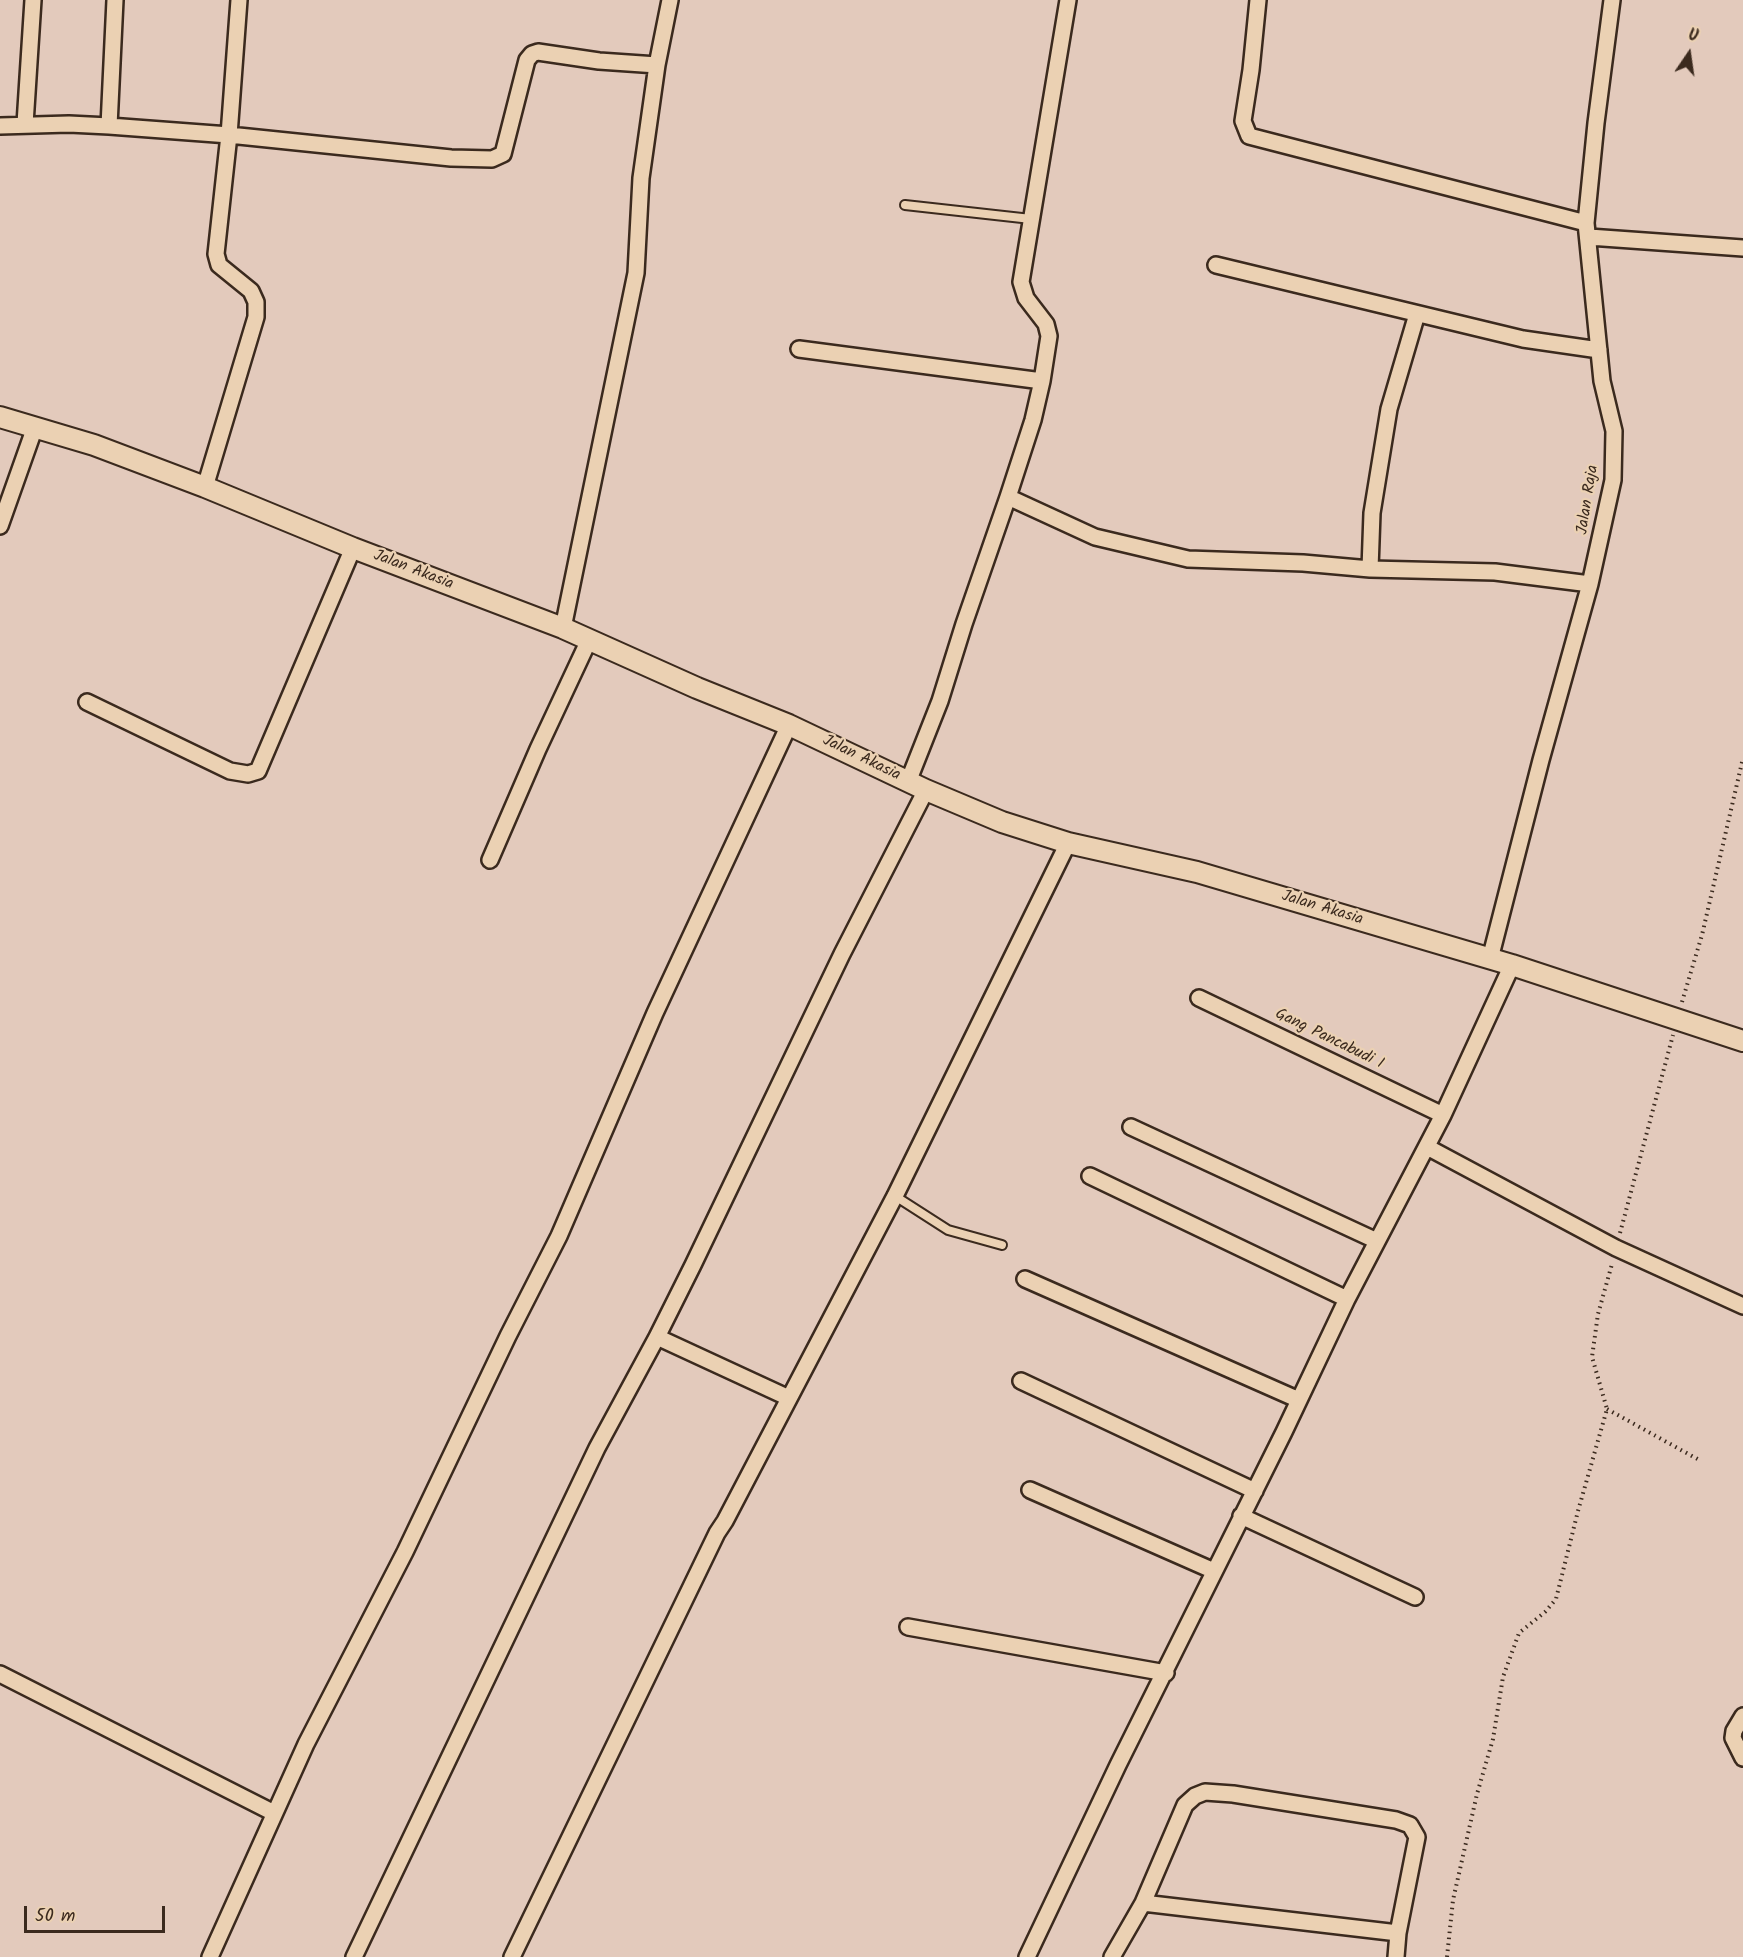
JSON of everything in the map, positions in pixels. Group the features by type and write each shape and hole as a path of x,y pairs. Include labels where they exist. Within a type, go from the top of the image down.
{"street":[{"path":"25,124 33,0"},
{"path":"109,126 115,0"},
{"path":"205,487 256,317 256,302 251,291 219,265 216,254 229,135 239,0"},
{"path":"563,628 636,273 641,178 657,65 670,0"},
{"path":"908,782 940,700 1008,497 1033,420 1042,381 1049,336 1046,324 1026,298 1021,282 1068,0"},
{"path":"1258,0 1243,121 1249,136 1587,230 1743,248"},
{"name":"Jalan Raja","path":"1490,959 1541,760 1590,584 1613,480 1614,431 1602,381 1587,230 1596,123 1612,0"},
{"path":"0,126 25,124 109,126 229,135 451,158 492,159 503,154 527,60 532,54 538,52 599,61 657,65"},
{"path":"1216,265 1523,339 1599,350"},
{"path":"1370,569 1372,513 1389,408 1417,314"},
{"path":"799,349 1042,381"},
{"name":"Jalan Akasia","path":"0,417 94,445 205,487 353,548 563,628 697,688 789,725 908,782 1002,822 1068,843 1197,872 1512,965 1743,1041"},
{"path":"0,526 35,427"},
{"path":"1008,497 1095,537 1188,559 1303,563 1370,569 1495,572 1590,584"},
{"path":"87,702 230,771 248,774 258,771 353,548"},
{"path":"490,860 538,749 590,640"},
{"path":"210,1957 306,1744 400,1563 508,1336 559,1236 665,992 789,725"},
{"path":"354,1957 592,1458 657,1337 843,954 926,790"},
{"path":"512,1957 717,1533 896,1196 1068,843"},
{"path":"1028,1957 1118,1765 1166,1673 1347,1299 1443,1115 1512,965"},
{"name":"Gang Pancabudi I","path":"1200,998 1443,1115"},
{"path":"1131,1126 1377,1241"},
{"path":"1427,1147 1616,1248 1743,1306"},
{"path":"1090,1176 1347,1299"},
{"path":"1025,1279 1299,1400"},
{"path":"657,1337 789,1398"},
{"path":"1021,1381 1255,1491"},
{"path":"1030,1490 1214,1571"},
{"path":"1241,1516 1415,1598"},
{"path":"908,1627 1166,1673"},
{"path":"0,1674 274,1813"},
{"path":"1743,1716 1734,1731 1733,1738 1743,1758"},
{"path":"1112,1957 1143,1903 1185,1805 1195,1796 1205,1792 1233,1794 1396,1820 1410,1825 1418,1837 1398,1933 1396,1957"},
{"path":"1143,1903 1398,1933"}],"lane":[{"path":"905,205 1031,219"},
{"path":"896,1196 948,1230 1002,1245"}],"path":[{"path":"1447,1957 1453,1900 1477,1794 1493,1739 1503,1677 1519,1633 1545,1612 1556,1599 1607,1408 1592,1358 1598,1314 1677,1019 1702,935 1743,758"},
{"path":"1607,1408 1701,1461"}]}
